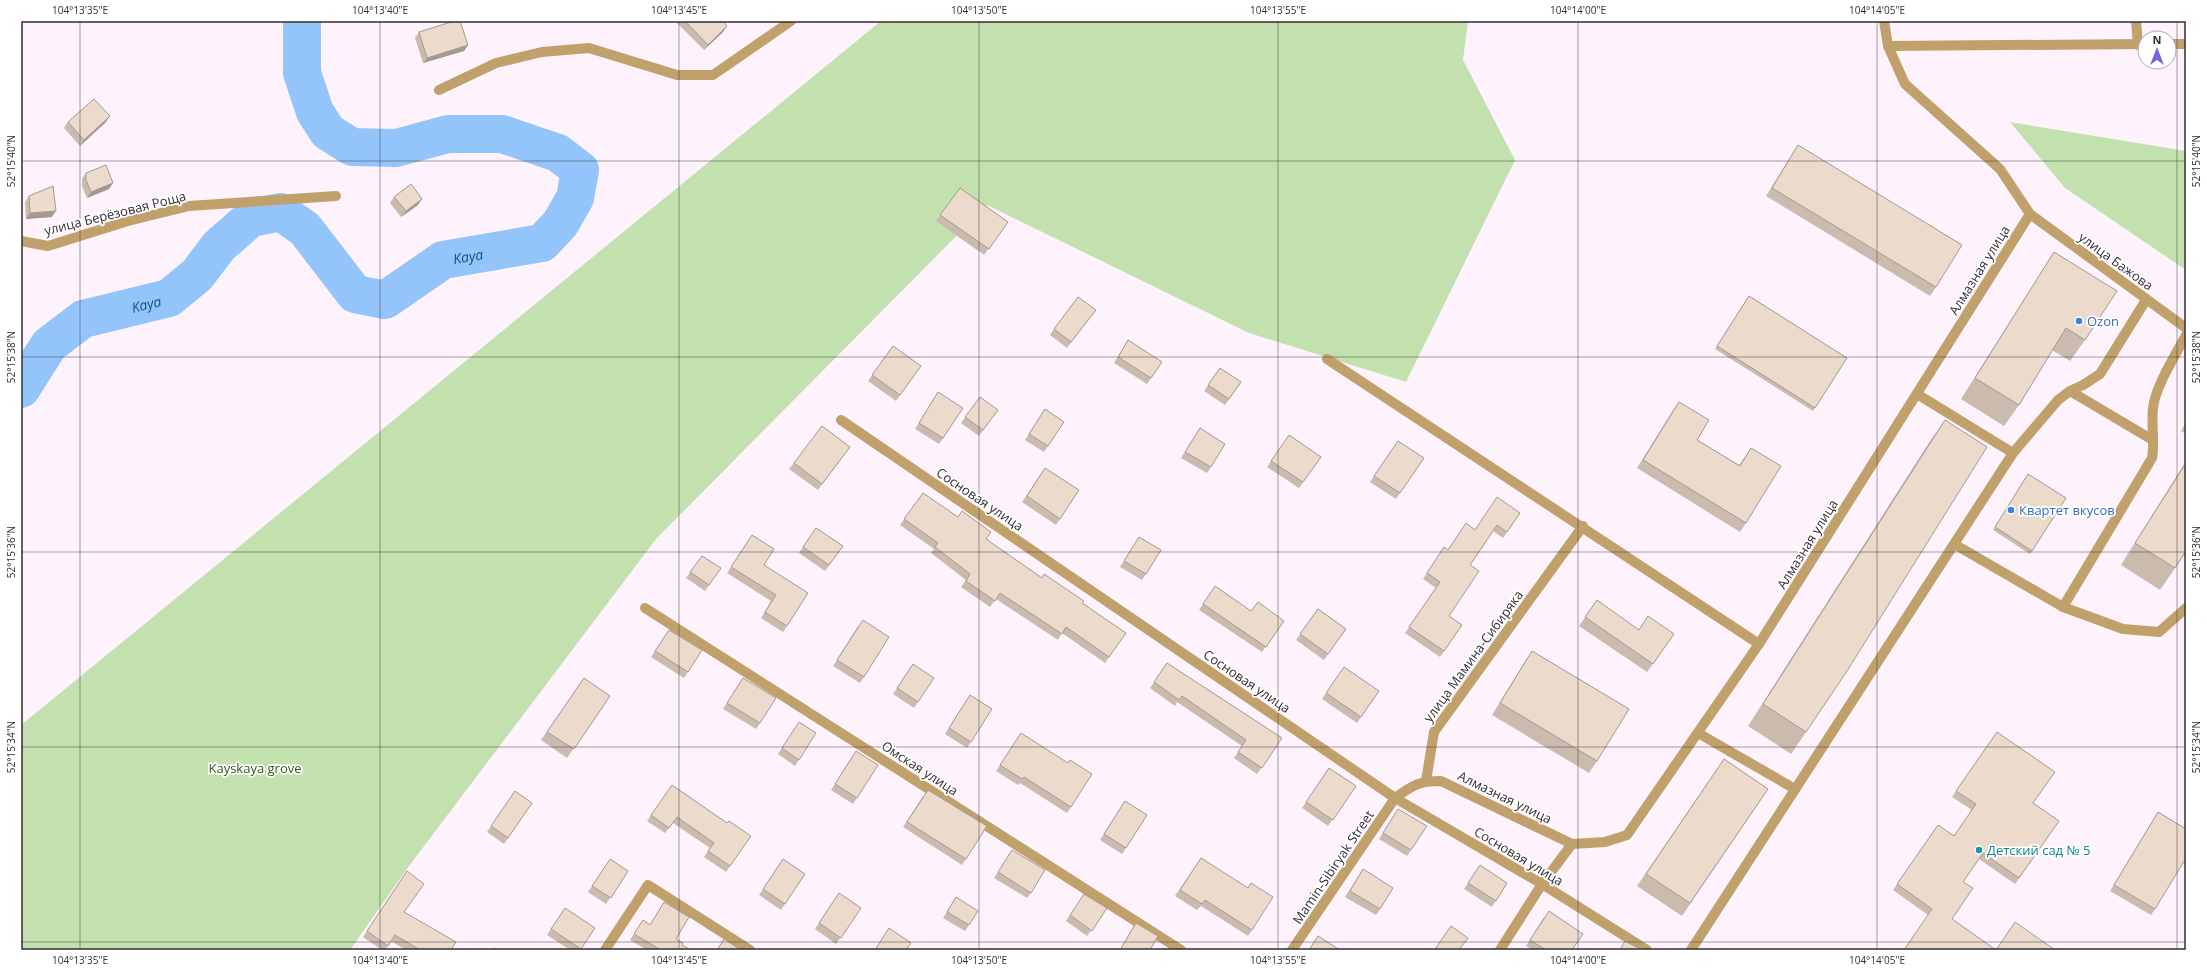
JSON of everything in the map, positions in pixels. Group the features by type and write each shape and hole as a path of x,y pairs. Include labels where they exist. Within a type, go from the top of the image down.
{"street":[{"path":"439,90 496,63 542,52 588,48 677,75 712,75 791,21"},
{"path":"1884,21 1888,46 1905,84 2000,169 2030,214"},
{"path":"1888,46 2137,44"},
{"name":"улица Берёзовая Роща","path":"21,241 48,246 128,221 189,206 336,196"},
{"name":"улица Бажова","path":"2030,214 2186,328"},
{"name":"Алмазная улица","path":"1426,781 1441,781 1572,844 1605,842 1627,835 1759,644 2030,214"},
{"path":"1691,950 2013,453 2058,400 2070,391 2100,374 2146,300"},
{"path":"2064,607 2152,458 2154,448 2151,439 2153,406 2164,378 2186,335"},
{"path":"1327,359 1583,526 1759,644"},
{"path":"2070,391 2151,439"},
{"path":"1917,394 2013,453"},
{"name":"Сосновая улица","path":"842,420 1395,798 1542,884 1647,950"},
{"name":"улица Мамина-Сибиряка","path":"1426,781 1434,732 1583,526"},
{"path":"1954,544 2064,607 2123,629 2159,632 2186,608"},
{"name":"Омская улица","path":"645,608 1181,950"},
{"path":"1698,733 1795,789"},
{"path":"1395,798 1414,785 1426,781"},
{"name":"Mamin-Sibiryak Street","path":"1292,950 1395,798"},
{"path":"1500,950 1542,884 1572,844"},
{"path":"605,950 648,885 750,950"}],"green space":[{"name":"Kayskaya grove","path":"881,21 1468,21 1463,60 1515,160 1406,382 1249,333 987,205 656,539 409,866 350,950 21,950 21,725"},
{"path":"2010,122 2186,151 2186,270 2065,188"}],"building":[{"path":"454,21 460,21 468,45 427,58 419,32"},
{"path":"685,21 723,21 727,26 708,45"},
{"path":"94,99 110,116 84,140 68,122"},
{"path":"1798,145 1962,245 1936,287 1772,188"},
{"path":"106,165 113,183 91,192 86,180 86,173"},
{"path":"411,184 422,199 406,211 394,197"},
{"path":"53,186 56,211 30,213 29,196"},
{"path":"960,188 1008,222 989,249 940,215"},
{"path":"2054,252 2117,291 2085,340 2066,328 2019,405 1975,378"},
{"path":"1749,296 1847,358 1815,408 1717,346"},
{"path":"1078,297 1096,310 1071,342 1054,329"},
{"path":"1128,340 1162,362 1151,378 1118,357"},
{"path":"893,346 921,366 900,395 872,375"},
{"path":"1220,368 1241,382 1229,399 1208,385"},
{"path":"938,392 963,408 943,438 919,423"},
{"path":"980,397 998,410 983,430 965,417"},
{"path":"1679,402 1709,420 1697,440 1740,466 1751,448 1781,466 1746,523 1643,460"},
{"path":"1045,409 1064,422 1048,446 1029,434"},
{"path":"1945,420 1987,447 1847,671 1806,732 1763,704"},
{"path":"822,426 850,447 822,484 794,463"},
{"path":"1200,428 1225,444 1211,467 1185,452"},
{"path":"1289,435 1321,457 1303,482 1271,461"},
{"path":"1398,441 1424,458 1400,493 1374,476"},
{"path":"2186,463 2186,551 2175,568 2135,543"},
{"path":"1045,468 1079,490 1060,519 1027,496"},
{"path":"2028,474 2066,498 2032,551 1995,527"},
{"path":"923,493 958,517 962,511 991,532 986,539 1042,578 1044,574 1084,601 1082,603 1126,633 1109,657 1066,627 1062,634 1000,593 995,601 966,581 970,574 935,547 938,543 904,519"},
{"path":"1497,497 1520,513 1507,532 1497,525 1470,565 1479,571 1449,616 1462,625 1444,651 1409,627 1440,582 1427,573 1444,547 1448,550 1466,523 1475,530"},
{"path":"816,528 843,546 829,565 803,547"},
{"path":"752,535 774,549 764,565 808,593 787,626 765,612 776,595 731,567"},
{"path":"1139,537 1161,550 1146,574 1124,561"},
{"path":"702,556 721,568 709,585 690,572"},
{"path":"1215,586 1251,611 1258,602 1284,621 1266,647 1203,604"},
{"path":"1597,600 1639,630 1648,616 1674,634 1653,664 1585,617"},
{"path":"1318,609 1346,629 1328,654 1300,634"},
{"path":"863,620 889,637 864,677 837,660"},
{"path":"669,630 702,650 688,672 655,651"},
{"path":"1532,651 1629,709 1597,761 1500,703"},
{"path":"1167,663 1282,738 1262,768 1238,752 1246,740 1182,696 1179,700 1154,682"},
{"path":"913,664 934,678 918,702 897,688"},
{"path":"1344,667 1379,691 1361,717 1326,693"},
{"path":"584,678 610,696 574,749 547,732"},
{"path":"743,678 776,698 760,723 727,703"},
{"path":"970,695 992,709 971,742 949,728"},
{"path":"799,722 816,733 799,760 782,748"},
{"name":"Детский сад № 5","path":"1997,732 2055,772 2033,803 2059,821 2019,878 1983,853 1963,882 1973,888 1952,919 1996,950 1904,950 1932,909 1897,884 1938,825 1954,836 1976,804 1956,791"},
{"path":"1021,733 1068,763 1070,760 1092,774 1071,807 1024,777 1022,779 1000,765"},
{"path":"856,751 878,765 857,798 835,784"},
{"path":"1724,759 1768,789 1690,903 1646,874"},
{"path":"1329,768 1356,786 1333,820 1306,802"},
{"path":"672,785 727,823 729,821 751,836 730,866 708,851 714,843 677,817 669,828 651,815"},
{"path":"928,790 987,826 966,859 907,822"},
{"path":"515,791 532,803 508,838 491,826"},
{"path":"1125,801 1147,815 1126,848 1104,834"},
{"path":"1398,809 1427,826 1411,850 1383,833"},
{"path":"2158,812 2186,829 2186,858 2155,909 2114,885"},
{"path":"1012,850 1045,870 1031,893 998,872"},
{"path":"1201,858 1248,888 1251,883 1273,897 1252,930 1205,900 1202,904 1180,890"},
{"path":"610,859 628,871 611,898 592,886"},
{"path":"783,859 805,874 785,904 763,889"},
{"path":"1480,865 1507,883 1496,901 1468,883"},
{"path":"1363,869 1393,888 1380,909 1350,891"},
{"path":"407,871 424,884 404,912 456,942 451,950 420,950 395,935 388,946 367,931"},
{"path":"839,893 861,908 841,938 819,923"},
{"path":"1084,894 1107,908 1092,931 1070,915"},
{"path":"956,897 978,911 969,925 947,912"},
{"path":"664,902 689,917 676,939 683,943 682,945 689,950 661,950 634,934 643,920 650,925"},
{"path":"565,908 595,928 581,949 551,929"},
{"path":"1549,911 1583,934 1572,950 1546,950 1530,940"},
{"path":"2015,922 2055,950 1996,950"},
{"path":"1136,923 1158,936 1150,950 1120,950"},
{"path":"1451,926 1468,938 1459,950 1435,950 1435,949"},
{"path":"889,928 911,943 906,950 875,950"},
{"path":"1318,936 1340,950 1309,950"},
{"path":"724,939 741,950 717,950"},
{"path":"1625,941 1642,950 1620,950"}],"waterway":[{"name":"Kaya","path":"21,389 49,345 83,319 169,298 197,275 219,246 251,218 281,212 305,229 355,294 385,300 443,260 542,243 560,224 575,198 580,170 558,153 502,134 448,134 396,148 352,147 328,132 315,112 302,73 302,21"}],"place":[{"name":"Ozon","path":"2079,321"},
{"name":"Квартет вкусов","path":"2011,510"},
{"name":"Детский сад № 5","path":"1979,850"}]}
